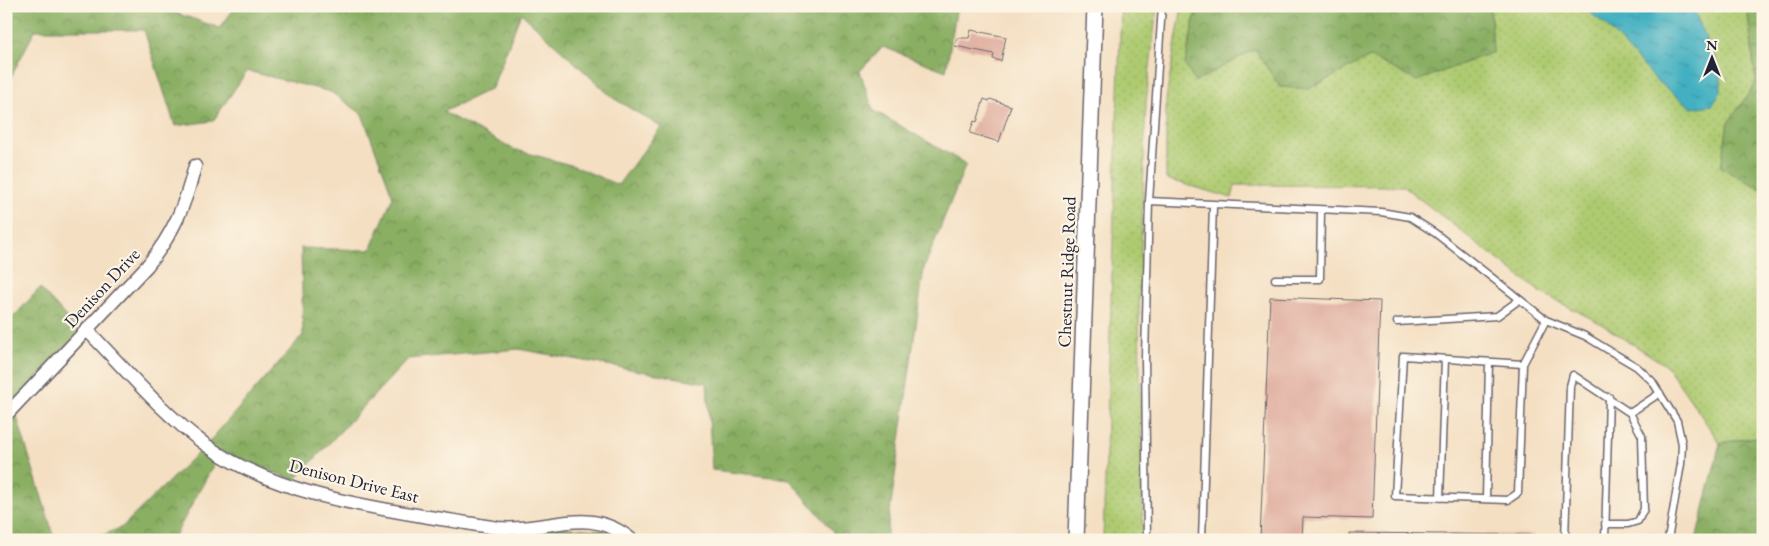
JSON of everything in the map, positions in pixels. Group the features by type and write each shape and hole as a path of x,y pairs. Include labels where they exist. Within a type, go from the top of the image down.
{"street":[{"name":"Chestnut Ridge Road","path":"1076,540 1095,6"},
{"name":"Denison Drive","path":"6,415 164,246 188,194 195,166"},
{"name":"Denison Drive East","path":"87,330 183,427 207,446 253,471 335,498 406,513 499,528 521,528 573,520 588,520 619,529 632,540"}],"lane":[{"path":"1147,540 1145,357 1149,201 1162,6"},
{"path":"1149,201 1212,206 1381,212 1410,217 1473,261 1546,320 1585,336 1637,367 1652,381 1676,421 1682,444 1682,464 1668,540"},
{"path":"1202,540 1212,206"},
{"path":"1275,279 1320,278 1321,210"},
{"path":"1397,322 1497,316 1519,300"},
{"path":"1523,364 1402,356 1395,496 1508,500 1518,493 1523,364 1546,320"},
{"path":"1440,498 1445,359"},
{"path":"1486,499 1489,362"},
{"path":"1565,540 1570,386 1573,375 1609,397 1630,413 1642,436 1644,509 1638,521 1628,524 1606,524"},
{"path":"1630,413 1660,393"},
{"path":"1605,540 1609,397"}],"green space":[{"path":"6,6 155,6 220,28 236,6 957,6 946,71 883,47 860,71 873,110 966,164 924,268 886,540 832,540 833,531 789,479 712,470 707,383 518,349 408,359 295,480 220,453 171,540 91,540 122,527 208,443 303,335 301,248 370,250 393,197 362,114 331,92 247,71 213,121 175,126 144,30 35,30 6,87","holes":["521,13 613,98 661,127 618,185 574,166 513,149 443,112 492,88"]},
{"path":"1121,6 1157,6 1146,102 1139,313 1143,540 1103,540"},
{"path":"1182,6 1197,6 1185,65 1255,49 1280,87 1309,89 1370,56 1417,80 1493,52 1490,6 1744,6 1748,13 1756,83 1729,123 1721,167 1763,190 1763,436 1720,443 1667,366 1598,322 1540,292 1403,186 1235,185 1232,198 1166,179 1166,99"},
{"path":"1197,6 1490,6 1493,52 1417,81 1370,57 1309,89 1280,87 1255,49 1195,82 1185,65"},
{"path":"1744,6 1763,6 1763,190 1721,167 1728,123 1756,83 1748,13"},
{"path":"40,288 87,340 16,414 55,540 6,540 6,325"},
{"path":"1763,436 1763,540 1696,540 1720,443"},
{"path":"534,526 616,531 624,540 536,540"}],"water":[{"path":"1581,6 1692,6 1721,72 1721,91 1713,105 1692,108 1656,80 1605,24"}],"building":[{"path":"971,30 1006,37 1001,61 993,59 994,54 955,46 957,38 969,38"},
{"path":"984,99 989,101 990,99 1011,106 999,142 970,133 974,121 977,122"},
{"path":"1270,297 1380,301 1372,519 1303,517 1302,540 1260,540"},
{"path":"1349,533 1535,535 1535,540 1349,540"}]}
